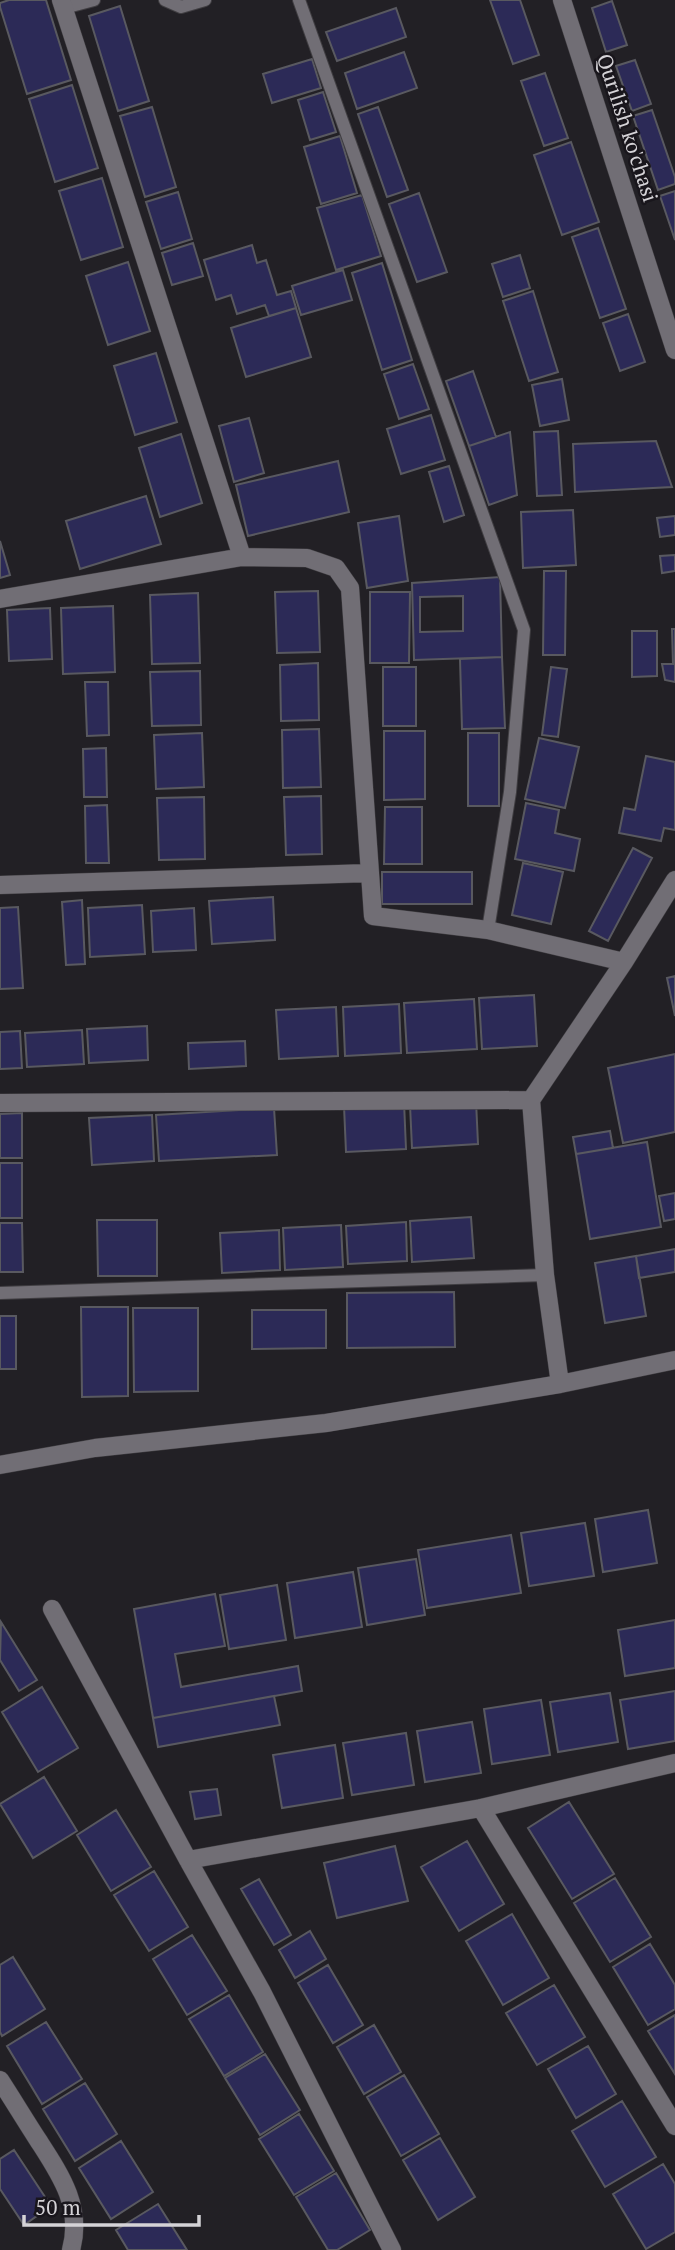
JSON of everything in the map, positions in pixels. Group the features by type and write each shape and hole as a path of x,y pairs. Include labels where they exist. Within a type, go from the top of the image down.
{"street":[{"name":"Qurilish ko'chasi","path":"562,0 675,350"},
{"path":"63,4 242,557"},
{"path":"0,599 242,557 307,558 336,568 351,588 373,916 488,930 624,962"},
{"path":"0,885 369,873"},
{"path":"561,1384 545,1275 531,1100 624,962 675,880"},
{"path":"0,1103 531,1100"},
{"path":"0,1465 95,1448 326,1423 561,1384 675,1360"},
{"path":"52,1609 262,1992 392,2250"},
{"path":"188,1860 481,1808 675,1763"},
{"path":"481,1808 675,2126"},
{"path":"0,2080 65,2181 74,2214 75,2230 71,2250"}],"lane":[{"path":"63,4 94,0"},
{"path":"165,0 181,7 205,0"},
{"path":"299,0 524,630 510,792 488,930"},
{"path":"0,1293 545,1275"}],"building":[{"path":"9,0 46,0 71,80 27,94 0,7 0,3"},
{"path":"490,0 520,0 539,55 513,64"},
{"path":"612,1 627,45 606,52 592,8"},
{"path":"120,6 149,101 118,111 89,16"},
{"path":"396,8 406,37 337,61 326,32"},
{"path":"404,52 417,88 357,109 345,73"},
{"path":"312,59 321,88 272,103 263,74"},
{"path":"635,60 651,104 632,111 616,66"},
{"path":"545,73 568,138 544,146 521,81"},
{"path":"72,85 98,168 55,182 29,99"},
{"path":"323,92 336,132 310,140 298,100"},
{"path":"152,107 176,187 145,197 120,116"},
{"path":"378,107 408,190 387,197 358,114"},
{"path":"652,110 675,177 675,184 658,190 633,116"},
{"path":"340,136 357,193 321,204 304,147"},
{"path":"571,142 599,222 562,235 534,155"},
{"path":"102,178 123,247 81,260 59,191"},
{"path":"675,191 675,240 660,196"},
{"path":"178,192 192,239 161,249 146,202"},
{"path":"419,193 447,272 417,282 389,204"},
{"path":"362,195 381,256 336,270 317,208"},
{"path":"598,228 626,309 600,318 572,237"},
{"path":"193,243 203,276 172,285 162,253"},
{"path":"252,245 257,263 266,260 277,295 291,291 296,308 269,316 265,305 237,314 231,295 216,300 204,260"},
{"path":"520,255 530,288 503,297 492,264"},
{"path":"128,262 150,331 108,345 86,276"},
{"path":"382,263 412,360 382,370 352,273"},
{"path":"343,270 352,300 301,315 292,286"},
{"path":"533,291 558,372 529,381 503,301"},
{"path":"296,308 311,357 246,377 231,328"},
{"path":"628,314 645,362 620,371 603,323"},
{"path":"156,353 177,422 135,435 114,366"},
{"path":"413,364 429,409 399,419 384,374"},
{"path":"473,371 496,437 469,446 446,381"},
{"path":"562,379 569,420 540,426 532,385"},
{"path":"431,415 445,460 401,474 387,429"},
{"path":"249,418 264,473 234,482 219,426"},
{"path":"558,431 562,495 537,496 534,432"},
{"path":"510,432 517,495 489,505 469,446"},
{"path":"181,434 202,503 160,517 139,448"},
{"path":"656,441 672,487 575,492 573,444"},
{"path":"338,461 349,512 248,536 236,485"},
{"path":"449,466 464,515 444,522 429,472"},
{"path":"146,496 161,544 80,569 66,521"},
{"path":"573,510 576,565 523,568 521,512"},
{"path":"399,516 408,581 367,588 358,523"},
{"path":"675,516 675,535 660,537 657,518"},
{"path":"0,541 10,575 0,578"},
{"path":"675,555 675,571 662,573 660,556"},
{"path":"544,571 566,571 565,655 543,655"},
{"path":"500,577 502,657 414,660 412,583","holes":["463,596 463,631 420,632 420,597"]},
{"path":"318,591 320,652 277,653 275,592"},
{"path":"370,592 410,592 409,663 370,663"},
{"path":"198,593 200,663 152,664 150,595"},
{"path":"113,606 115,672 63,674 61,608"},
{"path":"50,608 52,659 9,661 7,610"},
{"path":"672,629 675,629 675,682 665,680 662,664 673,664"},
{"path":"632,631 657,631 657,676 632,677"},
{"path":"502,657 505,728 462,729 460,659"},
{"path":"318,663 319,720 281,721 280,665"},
{"path":"383,667 416,667 416,726 383,726"},
{"path":"551,667 567,669 558,737 542,735"},
{"path":"200,671 201,725 152,726 150,672"},
{"path":"85,682 108,682 109,735 87,736"},
{"path":"319,729 321,787 283,788 282,730"},
{"path":"384,731 425,731 425,799 384,800"},
{"path":"202,733 204,787 156,789 154,735"},
{"path":"468,733 499,733 499,806 468,806"},
{"path":"539,738 579,747 565,808 525,799"},
{"path":"106,748 107,797 84,797 83,749"},
{"path":"646,756 675,762 675,830 664,828 661,841 619,833 624,808 635,810"},
{"path":"321,796 322,854 286,855 284,797"},
{"path":"204,797 205,859 159,860 157,798"},
{"path":"526,803 559,810 555,833 580,839 574,871 515,859"},
{"path":"107,805 109,863 86,863 85,806"},
{"path":"385,807 422,807 422,864 384,864"},
{"path":"633,848 652,858 608,941 589,931"},
{"path":"523,863 563,872 551,924 512,915"},
{"path":"382,872 472,872 472,904 382,904"},
{"path":"273,897 275,940 212,944 209,901"},
{"path":"82,900 85,964 66,965 62,902"},
{"path":"142,905 145,954 90,957 88,908"},
{"path":"18,907 23,988 0,989 0,908"},
{"path":"194,908 196,950 153,952 151,911"},
{"path":"675,976 675,1016 667,978"},
{"path":"534,995 537,1046 482,1049 479,998"},
{"path":"474,999 477,1049 407,1053 404,1003"},
{"path":"399,1004 401,1053 345,1056 343,1007"},
{"path":"336,1007 338,1056 279,1059 276,1010"},
{"path":"147,1026 148,1060 89,1063 87,1029"},
{"path":"82,1030 84,1064 27,1067 25,1033"},
{"path":"20,1031 22,1068 0,1069 0,1032"},
{"path":"245,1041 246,1066 189,1069 188,1043"},
{"path":"675,1054 675,1132 623,1143 608,1068"},
{"path":"476,1101 478,1144 412,1148 410,1105"},
{"path":"404,1102 406,1149 346,1152 344,1106"},
{"path":"274,1108 277,1155 159,1161 156,1115"},
{"path":"22,1113 22,1158 0,1158 0,1114"},
{"path":"152,1115 154,1161 92,1165 89,1118"},
{"path":"610,1131 613,1148 576,1154 573,1137"},
{"path":"647,1142 661,1227 590,1239 576,1154"},
{"path":"0,1163 22,1163 22,1218 0,1218"},
{"path":"675,1193 675,1219 664,1221 659,1196"},
{"path":"471,1217 474,1258 412,1262 410,1221"},
{"path":"97,1220 157,1220 157,1276 98,1276"},
{"path":"406,1222 407,1261 348,1264 346,1226"},
{"path":"0,1223 22,1223 23,1272 0,1272"},
{"path":"341,1225 343,1267 285,1270 283,1228"},
{"path":"279,1230 280,1270 222,1273 220,1233"},
{"path":"675,1249 675,1272 639,1278 636,1256"},
{"path":"636,1256 646,1316 605,1323 595,1263"},
{"path":"454,1292 455,1347 347,1348 347,1293"},
{"path":"81,1307 128,1307 128,1396 82,1397"},
{"path":"133,1308 198,1308 198,1391 134,1392"},
{"path":"252,1310 326,1310 326,1348 252,1349"},
{"path":"0,1316 16,1316 16,1369 0,1369"},
{"path":"648,1510 657,1563 603,1572 595,1519"},
{"path":"585,1523 594,1576 529,1586 521,1533"},
{"path":"511,1535 521,1593 427,1608 418,1550"},
{"path":"416,1559 425,1615 367,1625 358,1568"},
{"path":"353,1572 362,1627 295,1638 287,1583"},
{"path":"277,1585 286,1640 229,1649 220,1595"},
{"path":"215,1594 225,1646 175,1654 181,1687 298,1666 302,1691 153,1718 134,1609"},
{"path":"675,1620 675,1668 625,1676 618,1630"},
{"path":"1,1622 37,1680 19,1691 0,1660"},
{"path":"42,1687 78,1748 38,1772 2,1712"},
{"path":"675,1691 675,1741 628,1749 620,1700"},
{"path":"610,1693 618,1742 558,1752 550,1702"},
{"path":"274,1696 280,1725 158,1747 153,1718"},
{"path":"541,1700 550,1755 492,1764 484,1709"},
{"path":"472,1722 481,1773 425,1782 417,1731"},
{"path":"406,1733 414,1785 352,1795 343,1743"},
{"path":"335,1745 343,1798 282,1808 273,1755"},
{"path":"44,1777 77,1831 33,1858 0,1804"},
{"path":"217,1789 221,1815 195,1819 190,1792"},
{"path":"569,1802 614,1874 572,1899 528,1828"},
{"path":"116,1810 151,1867 111,1891 77,1835"},
{"path":"467,1841 504,1904 459,1931 421,1867"},
{"path":"395,1846 408,1901 337,1918 324,1863"},
{"path":"154,1871 188,1927 149,1951 114,1895"},
{"path":"615,1878 651,1937 610,1962 574,1903"},
{"path":"259,1879 291,1935 274,1945 241,1889"},
{"path":"512,1914 549,1978 503,2005 466,1941"},
{"path":"310,1931 326,1959 295,1978 279,1950"},
{"path":"192,1935 227,1991 187,2015 153,1959"},
{"path":"650,1944 675,1985 675,2009 648,2025 613,1967"},
{"path":"13,1957 45,2009 2,2036 0,1965"},
{"path":"328,1965 363,2025 333,2043 298,1983"},
{"path":"554,1985 585,2037 537,2065 506,2013"},
{"path":"229,1995 263,2052 224,2076 189,2019"},
{"path":"675,2015 675,2074 648,2031"},
{"path":"46,2022 82,2079 42,2104 7,2046"},
{"path":"374,2025 401,2072 364,2094 337,2047"},
{"path":"588,2046 616,2094 576,2118 548,2069"},
{"path":"265,2054 300,2110 260,2135 225,2078"},
{"path":"404,2075 439,2134 401,2156 367,2097"},
{"path":"85,2083 117,2134 75,2161 43,2109"},
{"path":"622,2101 656,2157 605,2187 572,2131"},
{"path":"299,2114 334,2171 294,2195 259,2139"},
{"path":"440,2138 475,2197 438,2220 403,2160"},
{"path":"121,2141 153,2192 111,2219 79,2168"},
{"path":"14,2150 51,2206 24,2225 0,2189 0,2159"},
{"path":"663,2164 675,2184 675,2232 646,2249 613,2194"},
{"path":"336,2173 370,2230 337,2250 328,2250 296,2197"},
{"path":"158,2204 187,2250 128,2250 116,2230"}]}
